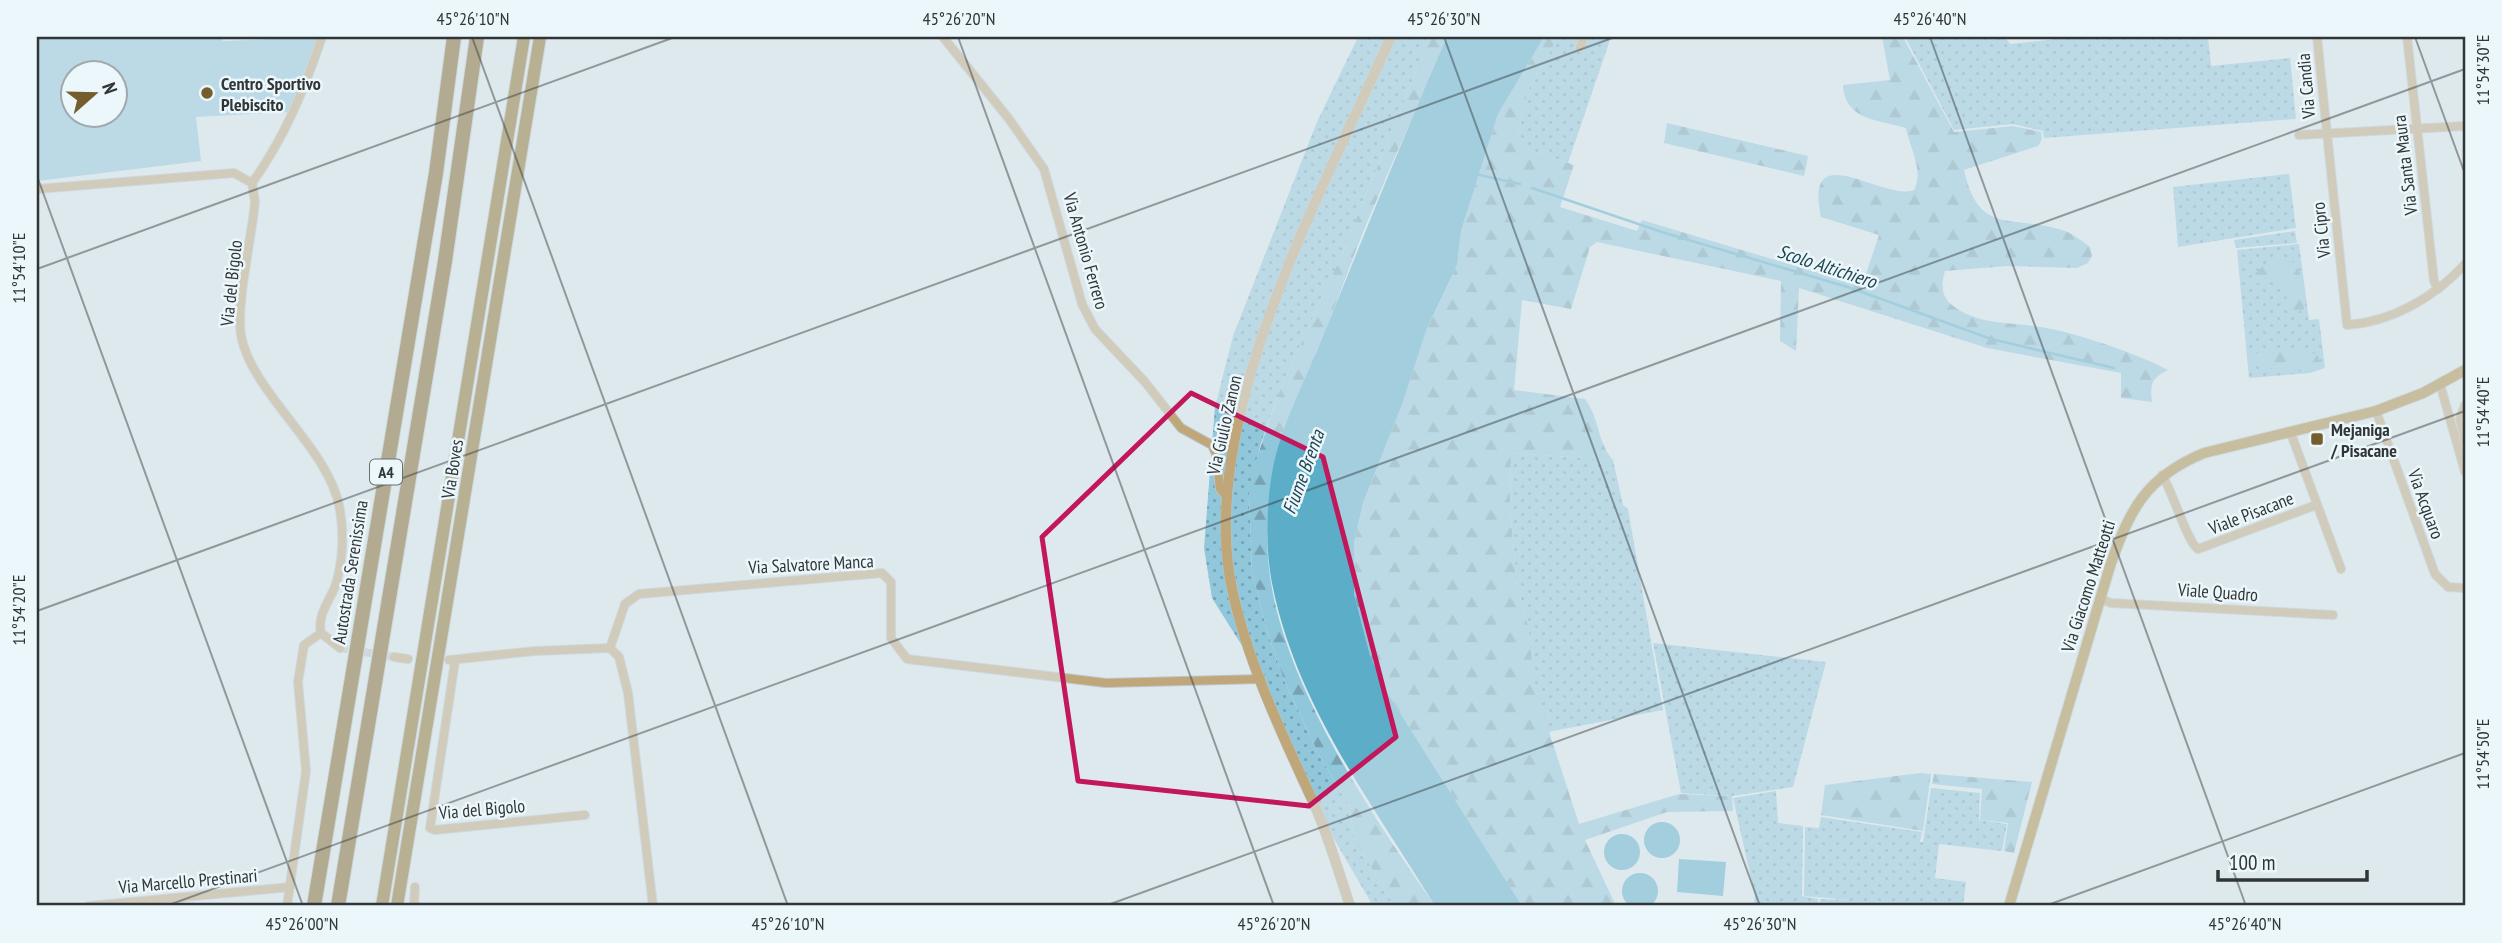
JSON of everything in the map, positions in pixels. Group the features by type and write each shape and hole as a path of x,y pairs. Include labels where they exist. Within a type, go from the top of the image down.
{"highway":[{"name":"Autostrada Serenissima","path":"314,906 436,173 454,37"},
{"name":"A4","path":"338,906 445,261 477,37"},
{"name":"Via Boves","path":"382,906 524,37"},
{"name":"Via Boves","path":"397,906 540,37"}],"main road":[{"name":"Via Giacomo Matteotti","path":"2009,906 2101,599 2129,515 2147,489 2162,475 2204,453 2376,411 2440,384 2465,370"}],"street":[{"path":"37,189 234,173 252,183 276,149 299,104 323,37"},
{"name":"Via Antonio Ferrero","path":"943,37 1009,119 1044,169 1082,304 1095,329 1145,382 1181,428 1212,445 1216,454 1220,489 1225,495"},
{"path":"1580,47 1584,37"},
{"name":"Via Candia","path":"2317,37 2326,132"},
{"name":"Via Santa Maura","path":"2407,37 2434,281 2438,289"},
{"name":"Via Giulio Zanon","path":"1350,906 1319,817 1278,726 1240,618 1227,565 1225,495 1239,416 1266,330 1294,256 1389,38"},
{"path":"2299,135 2465,126"},
{"name":"Via Cipro","path":"2326,132 2347,325 2368,324 2390,316 2438,289"},
{"name":"Via del Bigolo","path":"252,183 255,202 241,334 251,362 324,469 341,511 341,563 319,623 321,633"},
{"path":"2438,289 2465,264"},
{"path":"2440,384 2463,457 2465,472"},
{"path":"2465,405 2460,419 2465,442"},
{"name":"Via Acquaro","path":"2376,411 2435,574 2448,587 2465,589"},
{"name":"Viale Pisacane","path":"2290,431 2341,569"},
{"name":"Viale Pisacane","path":"2162,475 2173,491 2191,542 2198,549 2316,505"},
{"name":"Via Salvatore Manca","path":"610,648 625,604 639,594 882,573 891,582 891,638 907,660 1106,683 1261,679"},
{"name":"Viale Quadro","path":"2101,599 2111,603 2333,615"},
{"path":"287,906 306,771 298,682 304,645 321,633 340,648"},
{"path":"610,648 619,657 628,690 653,906"},
{"name":"Via del Bigolo","path":"585,815 430,828 452,661 536,651 610,648"},
{"path":"394,657 408,659"},
{"name":"Via Marcello Prestinari","path":"89,906 290,887"},
{"path":"414,906 415,887"}],"highlighted area":[{"path":"1191,393 1323,457 1396,737 1309,806 1078,781 1042,537"}],"green space":[{"name":"Centro Sportivo Plebiscito","path":"37,37 222,37 223,41 319,37 290,112 196,117 201,161 37,181"},
{"path":"1358,37 1430,37 1342,254 1281,387 1260,446 1249,496 1252,571 1267,631 1284,680 1319,755 1348,803 1355,841 1395,906 1373,906 1327,827 1263,679 1212,598 1204,548 1215,407 1233,336 1317,122"},
{"path":"1430,37 1447,37 1364,230 1290,417 1274,472 1267,533 1269,568 1277,611 1291,656 1310,700 1332,745 1358,788 1435,906 1395,906 1355,841 1348,803 1319,755 1284,680 1267,631 1252,571 1249,496 1253,469 1281,387 1342,254"},
{"path":"1544,37 1558,37 1527,92 1516,145 1574,165 1560,207 1637,231 1642,220 1862,286 1879,235 1821,217 1819,193 1824,179 1834,175 1900,191 1914,190 1917,167 1906,128 1874,120 1856,112 1845,97 1843,85 1890,80 1882,37 1903,37 1954,132 2013,126 2041,132 2042,139 2038,146 1964,170 1970,191 1979,205 1988,214 2000,219 2066,231 2090,247 2092,256 2088,263 2077,268 2007,266 1945,271 1943,290 1948,301 1974,317 2075,335 2125,351 2168,370 2153,382 2152,402 2121,398 2121,373 1987,348 1799,288 1796,351 1780,341 1781,281 1597,242 1590,247 1571,309 1522,300 1514,390 1585,399 1604,446 1613,460 1511,453 1510,508 1517,586 1529,630 1534,685 1579,824 1679,794 1732,796 1733,811 1667,812 1585,840 1616,906 1522,906 1385,689 1370,655 1354,594 1354,543 1363,503 1403,402 1427,328 1457,265 1461,231 1498,114"},
{"path":"1558,37 1611,37 1568,163 1516,145 1527,92"},
{"path":"1905,37 2005,37 2010,44 2075,37 2208,37 2211,66 2290,58 2296,119 2044,138 2043,131 2013,124 1954,130"},
{"path":"1667,123 1808,156 1804,176 1664,143"},
{"path":"2289,174 2296,228 2178,247 2173,187"},
{"path":"2295,231 2297,243 2236,248 2234,240"},
{"path":"2299,244 2309,320 2319,319 2325,368 2310,373 2249,378 2237,250"},
{"path":"2283,258 2295,263 2300,274 2304,309 2295,313 2288,310 2285,284 2267,280 2252,285 2251,278 2263,266"},
{"path":"2269,348 2309,351 2318,356 2320,365 2316,370 2295,372 2250,365 2248,357"},
{"path":"1511,453 1613,460 1623,505 1628,509 1663,710 1548,732 1534,685 1526,619 1517,586 1510,508"},
{"path":"1653,643 1826,662 1793,787 1732,796 1681,793"},
{"path":"1920,773 1931,774 1923,831 1821,815 1825,785"},
{"path":"1934,774 2032,782 2014,853 2004,851 2008,823 1980,820 1982,789 1932,784"},
{"path":"1931,788 1980,793 1979,820 2007,824 2002,851 1939,844 1935,878 1966,882 1963,906 1819,906 1820,899 1850,900 1804,896 1805,827 1819,828 1821,817 1922,832 1920,842 1923,842"},
{"path":"1776,791 1778,823 1803,826 1802,896 1818,899 1818,906 1754,906 1755,896 1733,798"}],"water":[{"name":"Fiume Brenta","path":"1447,37 1544,37 1498,114 1461,231 1457,265 1427,328 1403,402 1363,503 1354,543 1354,594 1370,655 1385,689 1522,906 1435,906 1340,754 1319,714 1300,674 1285,632 1273,588 1269,560 1267,530 1270,487 1281,437"},
{"path":"1662,822 1675,827 1680,840 1675,853 1662,858 1649,853 1644,840 1649,827"},
{"path":"1622,834 1635,839 1640,852 1635,865 1622,870 1609,865 1604,852 1609,839"},
{"path":"1679,859 1726,862 1723,896 1677,892"},
{"path":"1640,873 1653,878 1658,891 1653,904 1640,909 1627,904 1622,891 1627,878"}],"waterway":[{"name":"Scolo Altichiero","path":"1475,174 1520,184"},
{"name":"Scolo Altichiero","path":"1532,188 1665,233 1851,288 1991,339 2114,368"}],"tunnel":[{"path":"340,648 394,657"}],"place":[{"name":"Centro Sportivo Plebiscito","path":"207,93"},
{"name":"Mejaniga / Pisacane","path":"2317,439"}]}
